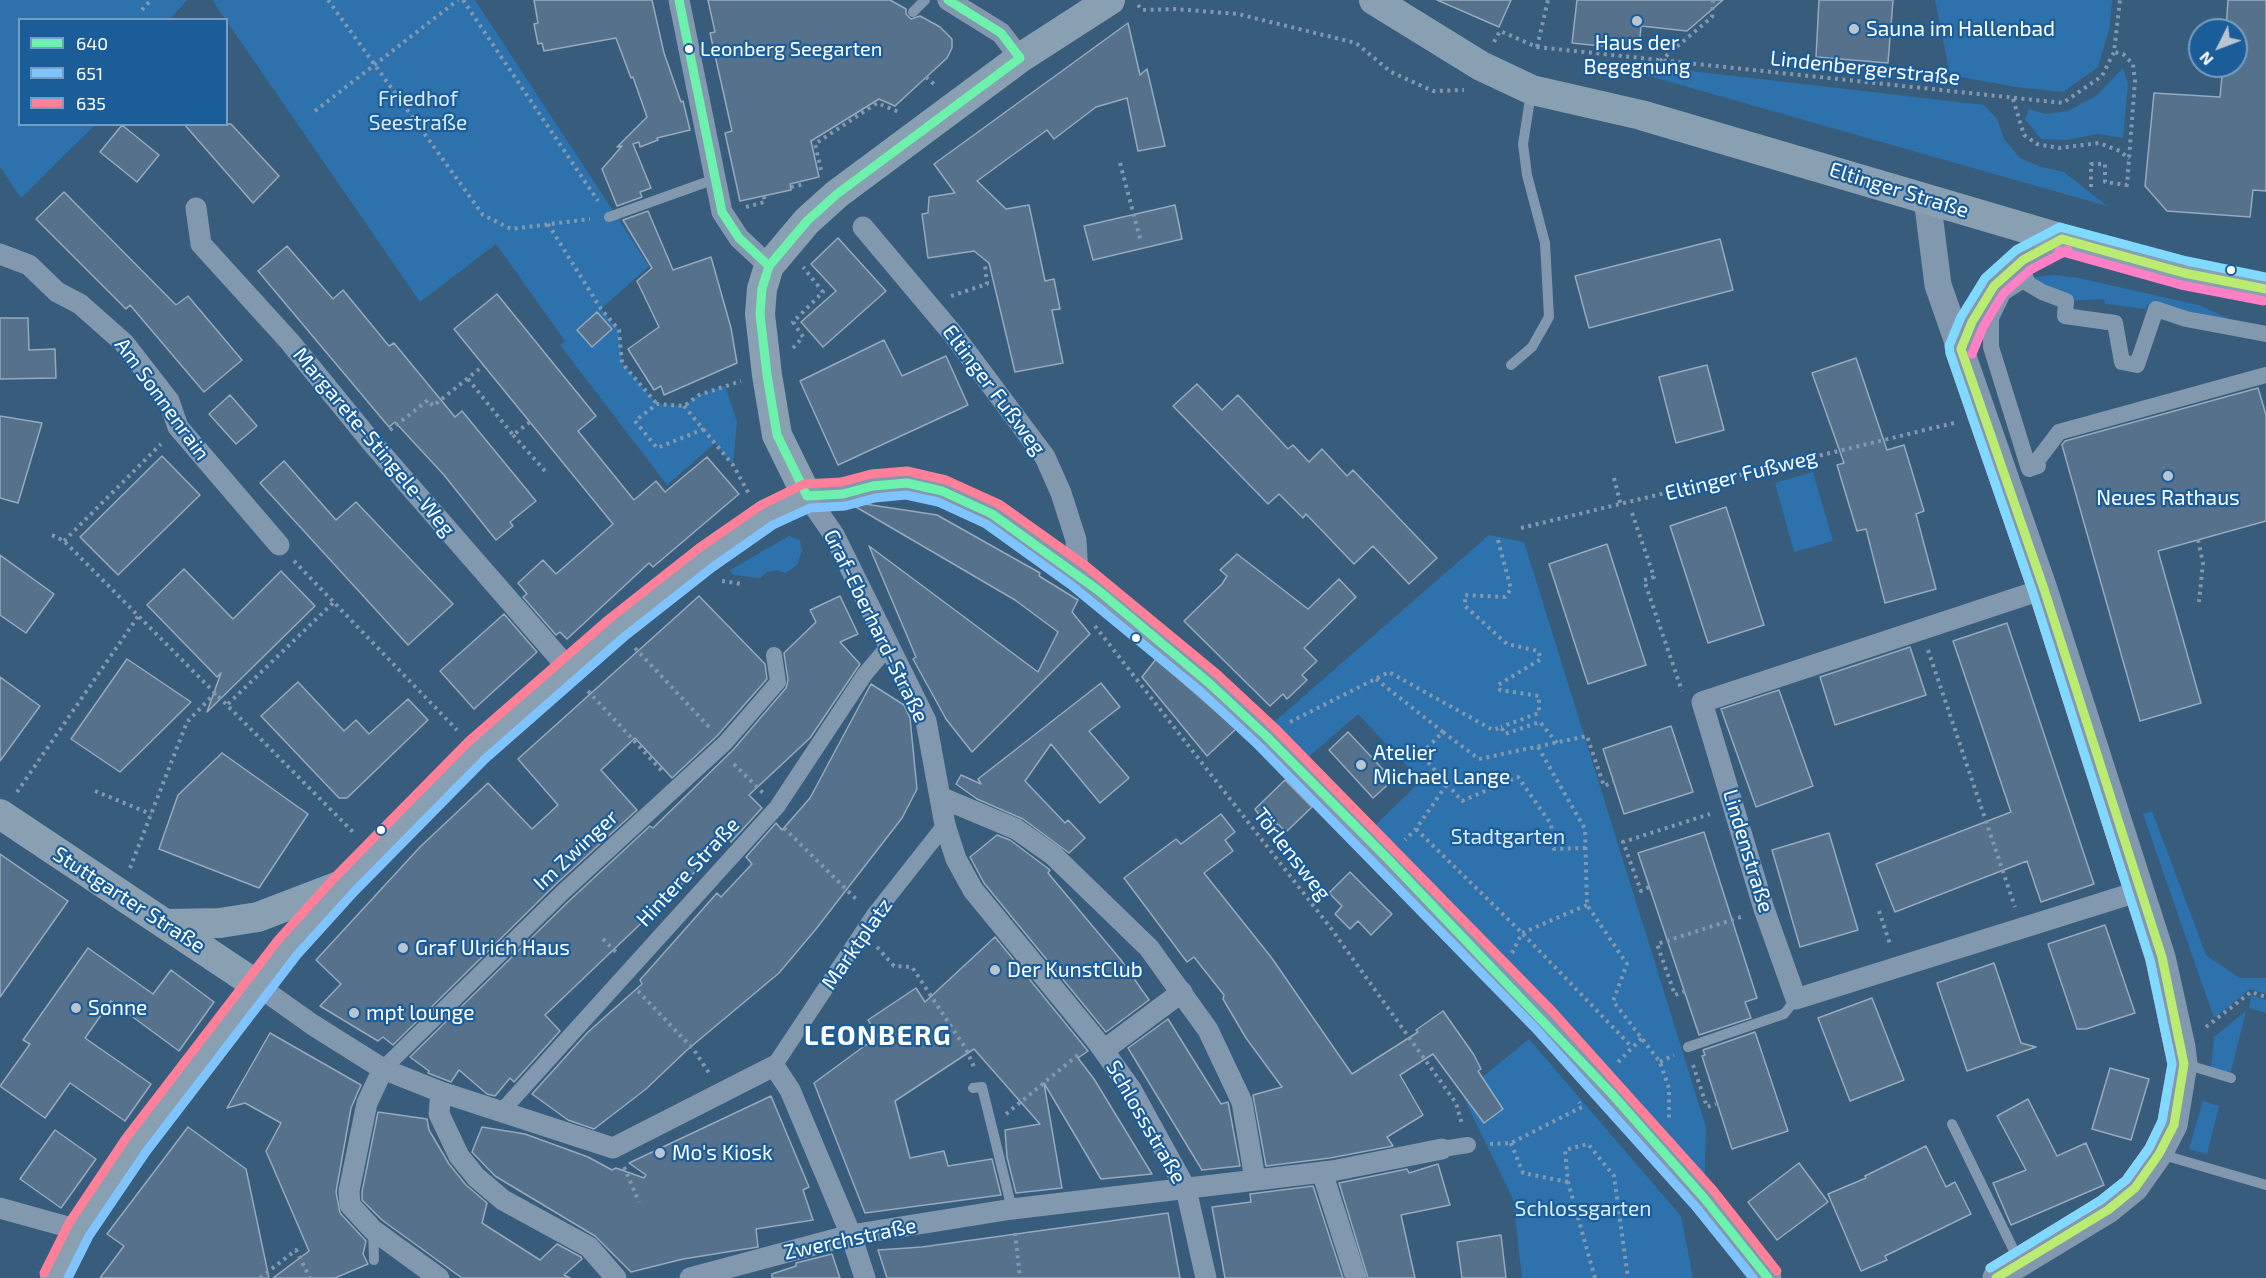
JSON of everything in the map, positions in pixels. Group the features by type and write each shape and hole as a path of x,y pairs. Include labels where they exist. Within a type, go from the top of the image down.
{"main road":[{"path":"55,1278 79,1230 136,1145 288,947 346,883 477,750 616,628 706,557 767,515 807,496 782,450 766,375 760,314 762,289 777,256 807,221 837,194 1020,58 1110,0"},
{"name":"Eltinger Straße","path":"1374,0 1481,66 1532,90 1652,118 2184,273 2266,289"},
{"name":"Stuttgarter Straße","path":"1,815 258,986"},
{"path":"168,924 220,924 258,917 346,883"}],"street":[{"path":"679,0 722,212 739,238 777,256"},
{"path":"948,0 1001,33 1020,58"},
{"path":"1927,198 1935,270 2044,589 2162,957 2183,1055 2176,1118 2159,1154 2134,1188 2108,1210 1996,1278"},
{"name":"Margarete-Stingele-Weg","path":"196,208 201,244 290,342 373,444 568,669"},
{"name":"Eltinger Fußweg","path":"863,227 928,303 1007,404 1045,457 1061,493 1089,583"},
{"path":"1961,349 1972,322 1994,286 2023,260 2062,239"},
{"name":"Am Sonnenrain","path":"0,254 28,265 57,292 80,304 124,343 169,401 178,427 279,545"},
{"path":"2266,334 2186,319 2156,309 2137,365 2122,362 2115,323 2065,316 2066,301 2042,292 2027,283 2026,278 2003,293 1991,318 1991,347 2029,469 2038,466 2037,461 2059,432 2266,375"},
{"path":"807,496 843,494 873,486 907,483 942,491 992,514 1089,583 1209,683 1266,736 1387,858 1599,1081 1704,1198 1761,1275"},
{"name":"Graf-Eberhard-Straße","path":"807,496 834,535 843,569 888,647 926,721 940,797"},
{"name":"Lindenstraße","path":"1796,999 1764,909 1702,702 2044,589"},
{"name":"Hintere Straße","path":"501,1112 774,811 865,674 888,647"},
{"name":"Im Zwinger","path":"383,1069 563,892 722,746 778,682 774,655"},
{"path":"940,797 945,825"},
{"path":"940,797 1016,829 1053,855 1149,948 1208,1030 1242,1102 1255,1179"},
{"name":"Marktplatz","path":"774,1066 874,915 945,825"},
{"name":"Schlossstraße","path":"945,825 956,859 973,890 1100,1045 1131,1089 1186,1189 1206,1278"},
{"path":"1796,999 2140,891"},
{"path":"258,986 313,1025 383,1069 441,1092 613,1148 774,1066 790,1090 850,1234 865,1278"},
{"path":"1100,1045 1182,992"},
{"path":"383,1069 367,1103 349,1191 350,1205 374,1230 439,1278"},
{"path":"441,1092 439,1114 459,1156 476,1177 503,1200 589,1247 616,1278"},
{"name":"Zwerchstraße","path":"690,1278 850,1234 1012,1209 1322,1172 1468,1145"},
{"path":"1322,1172 1356,1278"},
{"path":"0,1208 79,1230"}],"lane":[{"path":"913,12 925,0"},
{"path":"1511,365 1532,347 1548,317 1545,243 1527,175 1523,144 1532,90"},
{"path":"609,217 716,179"},
{"path":"1688,1047 1784,1014 1796,999"},
{"path":"2183,1055 2231,1078"},
{"path":"977,1088 991,1122 1012,1209"},
{"path":"1952,1124 2020,1263"},
{"path":"2159,1154 2266,1185"},
{"path":"374,1230 374,1260"}],"path":[{"path":"142,10 151,0"},
{"path":"328,0 483,215 511,229 609,217 463,0"},
{"path":"315,111 375,67 458,0"},
{"path":"1134,0 1142,10 1174,9 1238,14 1356,43 1391,72 1433,91 1468,90 1481,66"},
{"name":"Lindenbergerstraße","path":"1548,0 1537,47 2063,103 2102,76 2114,52 2120,0"},
{"path":"1659,61 1712,18 1713,0"},
{"path":"2091,187 2091,164 2105,164 2105,182 2127,185 2135,81 2133,64 2123,54 2114,52"},
{"path":"926,77 939,88 930,95"},
{"path":"2013,99 2024,135 2037,144 2059,148 2099,143 2120,151 2129,159"},
{"path":"823,180 815,144 877,103 901,113"},
{"path":"1120,163 1141,242"},
{"path":"791,187 812,182"},
{"path":"548,224 601,309 619,330 622,363 657,404"},
{"path":"704,429 657,448 635,421 657,404 684,406 699,395 766,375 803,337 793,322 823,292 777,256"},
{"path":"928,303 987,284 985,266"},
{"path":"373,444 429,400 433,406 483,366"},
{"path":"468,380 546,472"},
{"path":"684,406 733,465 746,491 767,515"},
{"name":"Eltinger Fußweg","path":"1521,528 1620,506 1961,421"},
{"path":"513,435 530,422"},
{"path":"64,541 178,427"},
{"path":"1614,478 1620,506"},
{"path":"1632,513 1654,577 1644,580 1682,690"},
{"path":"52,535 64,541 139,615 374,854"},
{"path":"1266,736 1389,672 1493,730 1539,713 1539,696 1500,690 1498,685 1541,659 1538,651 1507,644 1465,606 1465,595 1505,597 1511,589 1498,540"},
{"path":"2198,540 2203,563 2199,602"},
{"path":"279,545 477,750"},
{"name":"Törlensweg","path":"1089,583 1088,617 1330,927 1456,1103 1468,1145"},
{"path":"228,704 334,602"},
{"path":"1,815 139,615"},
{"path":"616,628 722,746 774,811 874,915 873,942 894,966 912,967 966,1049 977,1088"},
{"path":"1921,630 2022,928"},
{"path":"568,669 677,787"},
{"path":"1376,679 1479,759 1587,736 1604,786 1614,782"},
{"path":"120,894 187,722 216,693"},
{"path":"1501,727 1505,734 1540,722 1557,743"},
{"path":"1443,732 1421,754 1462,801 1518,777 1551,824 1554,849 1586,848"},
{"path":"1538,747 1586,829 1587,905 1627,964 1613,1001 1660,1062 1669,1088 1670,1106"},
{"path":"1387,858 1416,829 1447,784"},
{"path":"95,791 151,814"},
{"path":"1649,888 1641,891 1623,842 1734,807"},
{"path":"1416,829 1522,933 1632,1047"},
{"path":"1502,979 1522,933 1587,905"},
{"path":"1685,991 1675,995 1657,944 1764,909"},
{"path":"1879,911 1884,924"},
{"path":"623,975 694,1050 721,1092"},
{"path":"2183,1055 2251,992 2266,997"},
{"path":"1599,1081 1643,1037"},
{"path":"991,1122 1016,1108 1100,1045"},
{"path":"1688,1047 1707,1107 1716,1104"},
{"path":"1568,1182 1523,1173 1511,1143 1582,1107 1578,1099"},
{"path":"1595,1278 1568,1182 1565,1150 1588,1144 1614,1176 1628,1278"},
{"path":"624,1166 639,1202"},
{"path":"1012,1209 1020,1278"},
{"path":"260,1278 296,1250 310,1278"}],"green space":[{"path":"0,0 187,0 171,18 18,18 18,126 94,126 21,198 0,167"},
{"name":"Friedhof Seestraße","path":"212,0 475,0 649,266 601,309 619,330 622,363 657,404 684,406 699,395 725,386 737,421 733,465 715,443 667,485 560,345 565,341 496,244 420,302 228,23 228,18 224,18"},
{"path":"1935,0 2112,0 2110,26 2098,67 2063,92 2016,87 1950,75"},
{"path":"1631,64 1984,105 1997,119 2004,139 2020,158 2041,167 2064,172 2107,206 1628,70"},
{"path":"2123,68 2128,84 2123,138 2098,134 2066,140 2041,139 2025,119 2029,109 2045,114 2068,111 2096,96"},
{"path":"2054,275 2079,278 2198,305 2262,333 2147,305 2146,309 2105,304 2104,299 2066,301 2026,278"},
{"path":"1813,472 1833,541 1794,552 1775,483"},
{"name":"Stadtgarten","path":"1489,535 1524,542 1706,1127 1704,1198 1364,836 1421,781 1358,714 1306,759 1273,723"},
{"path":"789,536 800,540 802,551 797,565 786,573 777,570 767,572 760,578 733,575 730,570"},
{"path":"2152,811 2206,955 2240,978 2266,978 2266,994 2250,989 2214,1018 2143,814"},
{"path":"2251,995 2266,1000 2266,1013 2249,1008"},
{"path":"2246,1011 2230,1075 2211,1068 2214,1037"},
{"name":"Schlossgarten","path":"1529,1039 1681,1216 1693,1278 1522,1278 1513,1199 1462,1094"},
{"path":"2203,1101 2219,1106 2207,1154 2189,1149"}],"building":[{"path":"534,0 652,0 664,53 681,102 683,101 690,130 657,138 658,140 640,147 639,142 633,144 651,188 640,192 642,197 617,206 602,169 622,146 617,147 647,117 616,38 544,51 542,43 538,44 534,24 538,23"},
{"path":"708,0 890,0 906,9 906,14 911,19 920,16 940,27 952,39 952,48 947,58 895,106 879,99 811,141 819,177 790,184 791,190 740,201 725,133 732,131 710,33 715,32"},
{"path":"1437,0 1511,0 1499,27"},
{"name":"Haus der Begegnung","path":"1577,0 1723,0 1687,31 1641,26 1639,50 1572,43"},
{"name":"Sauna im Hallenbad","path":"1819,0 1893,0 1888,63 1816,57"},
{"path":"2228,0 2266,0 2266,191 2253,190 2250,217 2167,211 2145,186 2154,93 2220,97 2222,78 2248,78 2248,18 2227,18"},
{"path":"1128,23 1140,75 1147,69 1165,146 1138,151 1127,98 1096,107 1054,139 1047,130 977,181 1006,209 1029,205 1045,281 1054,279 1060,309 1052,310 1063,363 1015,372 989,263 974,251 928,258 922,214 928,213 929,197 955,193 934,164"},
{"path":"231,124 279,176 253,203 186,126 228,126"},
{"path":"123,126 159,155 137,182 100,152"},
{"path":"64,192 176,305 188,296 242,360 204,392 130,305 126,309 36,219"},
{"path":"1175,205 1182,239 1093,260 1084,226"},
{"path":"648,211 673,270 711,257 731,328 737,363 664,395 661,386 654,390 628,349 659,327 637,281 652,268 623,220"},
{"path":"838,238 886,291 823,347 801,322 836,291 811,264"},
{"path":"1720,239 1733,290 1589,328 1575,276"},
{"path":"287,246 333,299 343,290 389,346 394,343 455,417 462,411 536,501 510,522 513,526 496,540 444,475 395,422 389,427 258,271"},
{"path":"497,294 596,416 578,431 634,500 656,481 665,492 707,457 739,494 653,567 649,563 567,639 560,632 556,635 523,597 527,594 518,583 543,560 556,574 613,524 454,329"},
{"path":"597,312 612,329 592,347 577,330"},
{"path":"0,318 28,318 29,350 55,349 56,378 0,379"},
{"path":"884,340 902,376 946,356 968,405 838,465 800,381"},
{"path":"1856,358 1887,450 1904,445 1924,511 1916,514 1936,589 1885,603 1866,529 1857,531 1837,465 1844,463 1812,373"},
{"path":"1707,365 1724,430 1676,443 1659,377"},
{"path":"1197,384 1222,410 1238,395 1288,449 1293,445 1309,462 1322,449 1347,476 1353,470 1437,558 1409,584 1373,546 1354,564 1306,514 1303,518 1279,494 1268,504 1173,406"},
{"name":"Neues Rathaus","path":"2258,388 2266,415 2266,521 2158,551 2201,703 2140,721 2062,445 2065,441"},
{"path":"230,395 257,426 236,444 209,414"},
{"path":"0,416 42,423 18,503 0,498"},
{"path":"162,456 200,495 118,575 80,537"},
{"path":"284,461 336,520 356,502 453,604 408,645 260,483"},
{"path":"865,504 937,515 1040,573 1039,576 1078,600 1072,612 1090,634 972,752 946,719 913,659 916,657 869,546 1038,672 1058,632 1015,600 856,507"},
{"path":"1726,507 1764,625 1708,643 1670,526"},
{"path":"1607,544 1646,665 1588,684 1549,564"},
{"path":"1237,554 1308,609 1339,579 1356,597 1304,648 1317,661 1302,675 1307,680 1287,699 1283,694 1270,706 1184,621 1222,584 1227,576 1220,570"},
{"path":"0,555 54,594 26,633 0,615"},
{"path":"184,569 233,619 281,571 315,606 207,712 221,673 217,677 147,605"},
{"path":"699,596 765,664 767,679 717,736 672,778 635,738 601,770 637,810 556,884 393,1045 383,1037 378,1041 320,1006 341,984 316,960 420,847 488,783 532,829 558,805 518,759"},
{"path":"840,596 858,634 840,642 860,664 810,738 749,795 762,808 731,842 724,833 691,864 697,870 545,1015 560,1031 514,1082 510,1078 495,1096 487,1094 459,1070 451,1082 428,1073 429,1071 410,1057 570,900 650,826 653,828 733,750 786,688 788,680 784,653 816,622 810,610"},
{"path":"504,614 537,652 474,709 440,671"},
{"path":"2007,623 2094,884 2041,902 2027,861 1895,912 1876,864 2011,812 1953,641"},
{"path":"1910,647 1926,695 1835,725 1820,677"},
{"path":"127,659 191,702 120,772 71,739"},
{"path":"1156,659 1236,729 1207,756 1142,677"},
{"path":"0,677 40,706 0,761"},
{"path":"298,682 344,731 356,720 369,734 408,699 428,720 347,798 339,798 261,716"},
{"path":"1101,683 1120,707 1089,731 1129,778 1100,803 1051,744 1025,781 1065,823 1068,820 1085,838 1069,853 1023,819 977,799 956,784 961,775 981,784 978,779"},
{"path":"871,684 904,705 910,718 917,789 902,818 816,929 779,973 687,1050 646,1089 594,1129 568,1120 532,1094 588,1032 642,984 640,980 717,893 721,897 752,864 746,857 776,823 782,830 810,798"},
{"path":"1779,690 1813,786 1756,807 1721,709"},
{"path":"1671,726 1693,792 1624,814 1603,749"},
{"name":"Atelier Michael Lange","path":"1348,732 1393,780 1373,798 1329,750"},
{"path":"222,753 308,814 259,888 159,849 178,795"},
{"path":"1285,780 1312,807 1286,832 1278,824 1270,831 1255,809"},
{"path":"1221,814 1235,832 1225,840 1233,851 1204,873 1271,957 1352,1074 1418,1032 1416,1030 1443,1011 1474,1055 1481,1069 1478,1071 1503,1109 1484,1123 1433,1054 1400,1075 1423,1115 1387,1137 1393,1146 1330,1158 1266,1166 1253,1095 1282,1087 1246,1038 1223,999 1224,995 1194,957 1187,962 1124,878 1176,839 1181,844"},
{"path":"1704,832 1757,998 1745,1002 1751,1018 1699,1035 1638,853"},
{"path":"1829,833 1858,930 1800,947 1772,850"},
{"path":"997,835 1010,840 1050,870 1048,873 1121,960 1149,1000 1106,1032 984,883 970,857"},
{"path":"0,854 68,901 0,997"},
{"path":"1350,872 1392,914 1371,935 1358,921 1350,929 1335,914 1342,906 1329,893"},
{"path":"2105,925 2135,1013 2086,1029 2077,1029 2048,944"},
{"path":"995,937 1088,1051 1078,1058 1094,1079 1152,1174 1101,1179 1044,1083 1062,1188 1016,1193 1007,1157 1005,1130 1040,1124 974,1049 895,1101 910,1158 944,1151 948,1166 992,1159 1001,1195 865,1213 814,1083 878,1036 868,1020 916,988 925,1002"},
{"path":"88,948 153,994 171,970 214,1002 179,1051 111,1001 85,1038 151,1084 125,1121 70,1083 45,1118 0,1086 30,1044 23,1040"},
{"path":"1994,963 2021,1043 2036,1047 1967,1071 1937,983"},
{"path":"1872,998 1904,1080 1850,1101 1818,1018"},
{"path":"1168,1019 1221,1104 1228,1102 1240,1166 1202,1170 1128,1048"},
{"path":"1755,1032 1788,1131 1732,1149 1702,1056 1705,1055 1703,1050"},
{"path":"270,1033 361,1085 351,1108 336,1192 340,1213 366,1241 363,1254 368,1264 335,1278 273,1278 309,1251 266,1151 281,1123 245,1103 227,1108"},
{"path":"2110,1068 2149,1079 2131,1140 2092,1129"},
{"path":"771,1096 809,1187 803,1190 813,1220 756,1229 758,1247 683,1259 631,1272 595,1236 495,1176 472,1152 482,1127 525,1134 588,1157 612,1170 616,1168 644,1178 646,1175 629,1163"},
{"path":"2028,1099 2057,1156 2086,1143 2104,1185 2011,1225 1993,1183 2026,1170 1997,1116"},
{"path":"378,1112 427,1119 429,1130 449,1164 466,1185 487,1203 482,1223 540,1260 557,1244 581,1257 582,1259 564,1275 570,1278 462,1278 382,1220 362,1200"},
{"path":"188,1127 246,1169 269,1278 100,1278 124,1246 107,1234"},
{"path":"55,1130 96,1159 61,1208 20,1179"},
{"path":"1926,1146 1946,1187 1955,1182 1971,1214 1885,1256 1887,1260 1861,1271 1828,1194 1866,1178 1865,1176"},
{"path":"1799,1163 1828,1202 1777,1240 1748,1202"},
{"path":"1438,1164 1450,1205 1401,1215 1415,1278 1368,1278 1339,1183 1407,1169 1409,1173"},
{"path":"1313,1186 1343,1278 1225,1278 1212,1207 1251,1202 1250,1194"},
{"path":"1168,1213 1180,1278 887,1278 878,1250 922,1247"},
{"path":"1501,1235 1506,1278 1462,1278 1457,1242"},
{"path":"832,1254 840,1278 772,1278 772,1274 796,1266 796,1263"}],"transit line":[{"name":"640","path":"679,0 722,212 739,238 769,266"},
{"name":"640","path":"948,0 1001,33 1020,58"},
{"name":"640","path":"807,496 777,435 767,375 760,314 762,289 769,266 807,221 837,194 1020,58"},
{"path":"1990,1268 2101,1200 2126,1180 2149,1148 2162,1121 2172,1064 2150,960 2033,593 1949,346 1961,317 1985,278 2016,250 2060,227 2187,261 2266,277"},
{"path":"2062,239 2184,273 2266,289"},
{"path":"1961,349 1972,322 1994,286 2023,260 2062,239"},
{"path":"1972,354 1983,327 2003,294 2030,270 2068,250"},
{"path":"2059,251 2181,285 2264,301"},
{"path":"1961,349 2044,589 2162,957 2184,1064 2174,1125 2159,1154 2135,1188 2108,1210 1996,1278"},
{"path":"1950,353 2033,593 2150,960 2172,1064 2162,1121 2149,1148 2126,1180 2101,1200 1990,1268"},
{"name":"635","path":"44,1273 69,1223 126,1138 278,940 337,875 469,741 609,619 699,548 761,505 804,484 841,482 871,474 907,471 946,480 999,504 1086,566 1217,674 1275,728 1553,1012 1713,1190 1777,1271"},
{"name":"640","path":"807,496 843,494 873,486 907,483 942,491 992,514 1099,591 1209,683 1266,736 1387,858 1611,1093 1704,1198 1768,1278"},
{"name":"651","path":"68,1278 89,1236 146,1152 297,955 355,891 485,759 624,637 713,567 773,525 810,508 845,506 875,498 906,495 938,502 986,524 1071,585 1201,692 1258,745 1535,1028 1695,1206 1753,1278"}],"place":[{"name":"Haus der Begegnung","path":"1637,21"},
{"name":"Sauna im Hallenbad","path":"1854,29"},
{"name":"Leonberg Seegarten","path":"689,49"},
{"name":"Neues Rathaus","path":"2168,476"},
{"name":"Atelier Michael Lange","path":"1361,765"},
{"name":"Graf Ulrich Haus","path":"403,948"},
{"name":"Der KunstClub","path":"995,970"},
{"name":"Sonne","path":"76,1008"},
{"name":"mpt lounge","path":"354,1013"},
{"name":"Mo's Kiosk","path":"660,1153"}],"district":[{"name":"LEONBERG","path":"878,1036"}]}
